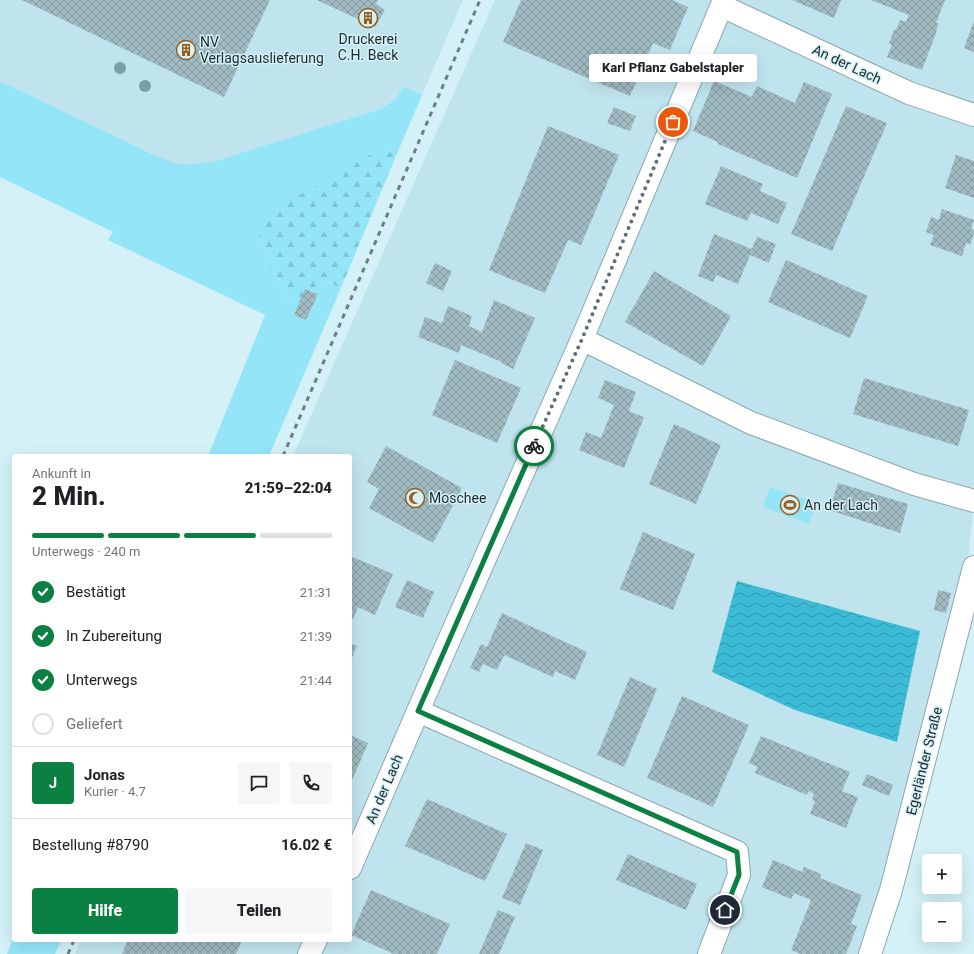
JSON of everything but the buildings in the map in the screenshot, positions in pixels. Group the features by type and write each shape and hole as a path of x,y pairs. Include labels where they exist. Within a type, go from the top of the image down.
{"street":[{"name":"An der Lach","path":"352,863 582,339 723,3 909,93 974,115"},
{"path":"582,339 751,423 914,484 974,501"},
{"name":"Egerländer Straße","path":"870,954 891,890 974,567"},
{"path":"418,711 737,852 739,875 709,954"},
{"path":"309,954 315,942"}],"shaded area":[{"path":"0,0 463,0 422,95 403,86 396,99 381,109 212,162 191,164 175,163 152,154 0,81"},
{"path":"495,0 974,0 974,504 968,560 862,954 75,954 80,942 352,942 352,454 294,454"}],"green space":[{"path":"0,81 152,154 175,163 191,164 212,162 381,109 396,99 403,86 422,95 399,149 386,146 260,239 274,273 287,297 299,304 294,315 306,320 323,280 341,288 270,454 209,454 265,315 108,240 113,232 0,177"},
{"path":"386,146 399,149 341,288 323,280 318,294 305,289 299,304 287,297 274,273 260,239 260,217"},
{"name":"An der Lach","path":"770,487 817,503 809,524 763,507"},
{"path":"12,942 60,942 55,954 7,954"}],"water":[{"path":"737,581 920,631 897,742 795,710 712,672"}],"railway":[{"path":"284,454 480,0"},
{"path":"68,954 73,942"}],"way so far":[{"path":"534,446 582,339 673,122"}],"place":[{"name":"Druckerei C.H. Beck","path":"368,18"},
{"name":"NV Verlagsauslieferung","path":"186,50"},
{"name":"Karl Pflanz Gabelstapler","path":"673,122"},
{"name":"Moschee","path":"415,498"},
{"name":"An der Lach","path":"790,505"}],"route":[{"path":"534,446 480,573 418,711 737,852 739,875 725,910"}]}
